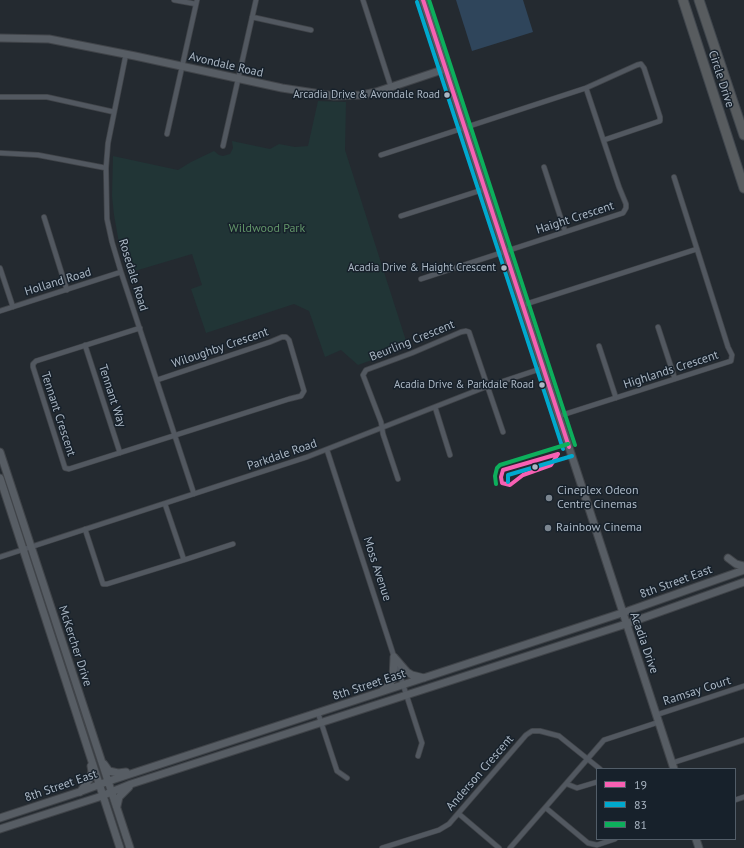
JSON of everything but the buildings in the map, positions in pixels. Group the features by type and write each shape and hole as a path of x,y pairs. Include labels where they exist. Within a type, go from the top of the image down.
{"highway":[{"path":"678,0 714,96"},
{"name":"Circle Drive","path":"683,0 744,188"},
{"name":"Circle Drive","path":"700,0 744,134"},
{"path":"706,0 715,43"}],"main road":[{"name":"Acadia Drive","path":"423,0 673,766"},
{"name":"Avondale Road","path":"0,38 49,39 183,66 238,79 314,94 339,97 362,95 445,69"},
{"name":"McKercher Drive","path":"0,452 130,848"},
{"name":"McKercher Drive","path":"0,478 120,848"},
{"path":"728,558 736,564 744,566"},
{"name":"8th Street East","path":"0,818 80,792 99,784 622,613 744,570"},
{"name":"8th Street East","path":"0,829 83,802 132,784 626,624 744,582"},
{"path":"394,657 407,672 424,678"},
{"path":"380,692 387,687 393,679 394,657"},
{"path":"80,792 90,779 92,772 91,758"},
{"path":"102,761 109,771 118,773 146,769"},
{"path":"117,806 119,797 132,784"},
{"path":"83,802 96,802 108,812"}],"street":[{"path":"167,134 196,2 174,0"},
{"path":"223,146 256,0"},
{"path":"363,0 391,86"},
{"path":"252,17 311,30"},
{"name":"Rosedale Road","path":"126,54 114,112 106,168 107,219 121,272 194,494"},
{"path":"381,155 586,88 637,65 643,65 660,121 604,140"},
{"name":"Haight Crescent","path":"421,279 623,213 625,211 626,204 618,187 586,88"},
{"path":"0,97 47,97 114,112"},
{"path":"0,153 38,155 106,168"},
{"path":"544,167 565,231"},
{"path":"523,305 697,249 674,177"},
{"path":"401,216 485,189"},
{"path":"44,217 67,290"},
{"name":"Highlands Crescent","path":"559,416 731,361 732,355 728,347 697,249"},
{"path":"0,268 13,307"},
{"name":"Holland Road","path":"0,311 121,272"},
{"path":"658,326 675,379"},
{"name":"Tennant Crescent","path":"140,328 36,361 33,364 63,462 65,468 69,469 175,436"},
{"name":"Beurling Crescent","path":"382,428 363,375 366,370 466,331 471,334 488,386"},
{"name":"Wiloughby Crescent","path":"157,380 282,337 286,337 289,340 305,389 301,396 175,436"},
{"name":"Tennant Way","path":"85,345 120,453"},
{"path":"599,346 616,398"},
{"name":"Parkdale Road","path":"0,557 327,450 488,386 542,368"},
{"path":"488,386 503,432"},
{"path":"435,407 450,455"},
{"path":"382,428 398,479"},
{"name":"Moss Avenue","path":"327,450 422,743 418,756"},
{"path":"165,504 184,560"},
{"path":"85,529 103,584 233,544"},
{"name":"Ramsay Court","path":"510,848 604,740 657,718 744,686"},
{"path":"318,713 337,771 347,778"},
{"name":"Anderson Crescent","path":"382,848 438,830 449,824 526,734 532,731 540,731 559,736 587,759"},
{"path":"673,766 744,740"},
{"path":"587,759 599,768"},
{"path":"566,784 577,788 596,782"},
{"path":"546,808 588,843 597,845 612,840"},
{"path":"459,814 499,848"}],"green space":[{"name":"Wildwood Park","path":"318,101 346,102 345,150 408,347 358,365 341,350 325,357 309,311 294,304 206,333 191,289 202,285 192,254 128,273 119,243 114,215 112,196 113,156 178,170 214,151 223,156 230,154 233,148 232,141 270,149 279,144 295,147 308,146"}],"water":[{"path":"456,0 523,0 533,32 472,51"}],"transit line":[{"name":"19","path":"423,0 569,447"},
{"name":"81","path":"429,0 575,445"},
{"name":"83","path":"417,2 563,449"},
{"name":"81","path":"496,484 495,476 497,468 500,465 568,444"},
{"name":"19","path":"558,454 551,465 523,475 510,485 502,483 501,477 503,470 558,454"},
{"name":"83","path":"508,482 508,475 572,456"}],"place":[{"name":"Arcadia Drive & Avondale Road","path":"447,95"},
{"name":"Acadia Drive & Haight Crescent","path":"504,268"},
{"name":"Acadia Drive & Parkdale Road","path":"542,385"},
{"name":"Cineplex Odeon Centre Cinemas","path":"549,498"},
{"name":"Rainbow Cinema","path":"548,528"}]}
